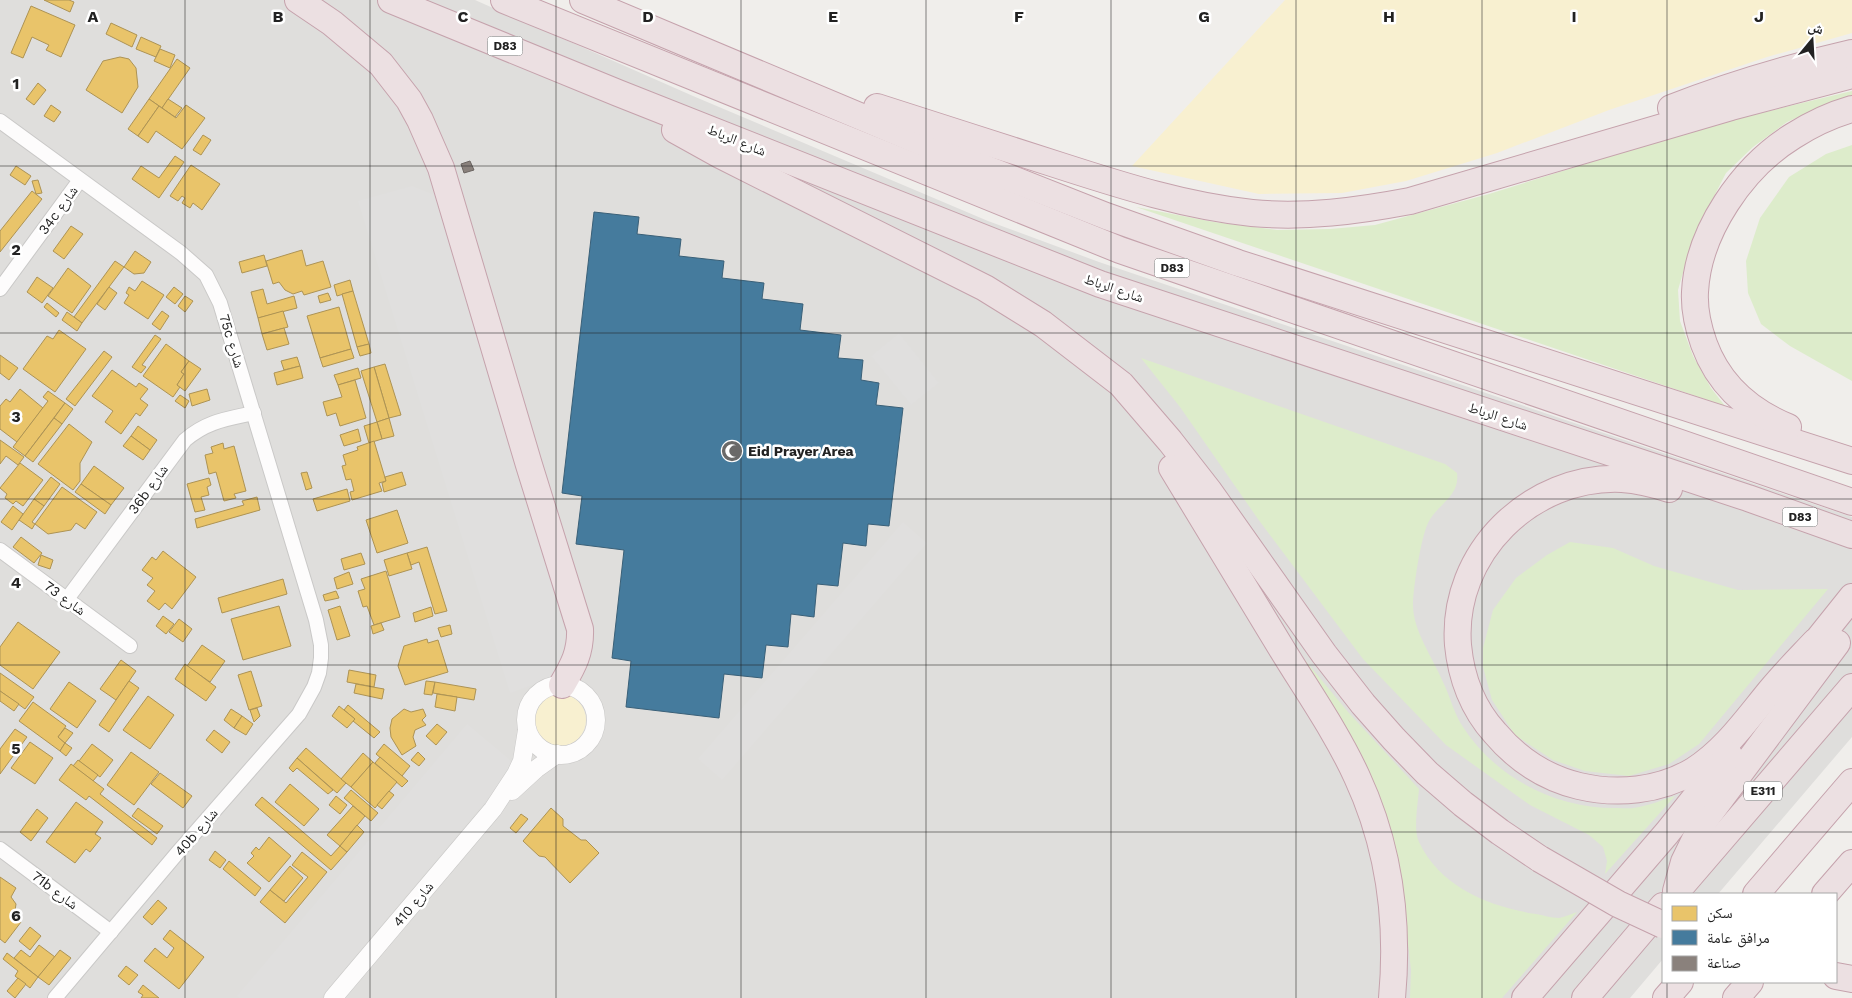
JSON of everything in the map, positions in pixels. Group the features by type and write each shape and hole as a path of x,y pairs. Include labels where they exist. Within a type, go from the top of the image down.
{"highway":[{"path":"298,0 364,48 396,81 420,120 441,168 523,446 580,629 581,642 578,654 562,685"},
{"name":"شارع الرباط","path":"391,0 618,93 1100,284 1748,498 1852,535"},
{"name":"D83","path":"504,0 1120,250 1852,502"},
{"path":"584,0 964,160 1132,226 1248,266 1852,461"},
{"path":"1517,170 1708,94 1797,67 1852,53"},
{"path":"720,57 1130,188 1213,208 1252,213 1292,215 1332,214 1410,201 1713,112 1852,75"},
{"path":"618,93 685,136 720,155 993,292 1043,324 1121,384 1170,441 1209,491 1324,654 1363,704 1427,773 1463,804 1540,859 1618,904 1662,925"},
{"path":"1852,109 1814,124 1792,136 1772,151 1738,186 1724,207 1706,245 1700,261 1695,294 1698,327 1709,358 1736,395 1747,405 1772,420 1852,450"},
{"path":"1121,384 1328,724 1356,776 1377,831 1390,888 1394,946 1392,998"},
{"path":"1748,498 1739,502 1719,503 1639,480 1603,480 1576,484 1550,493 1505,523 1481,551 1472,567 1461,598 1457,634 1459,654 1469,693 1489,727 1517,756 1551,777 1589,788 1609,791 1645,789 1677,779 1691,772 1716,754 1852,597"},
{"path":"1673,893 1687,855 1704,821 1852,622"},
{"path":"1525,998 1667,833 1815,642"},
{"name":"E311","path":"1674,893 1852,687"},
{"path":"1757,893 1852,782"},
{"path":"1826,893 1852,863"},
{"name":"E311","path":"1585,998 1662,908"},
{"path":"1666,998 1679,983"},
{"path":"1736,998 1749,983"}],"street":[{"name":"75c شارع","path":"0,121 181,253 206,275 220,302 254,413 316,620 321,658"},
{"name":"34c شارع","path":"0,289 80,180"},
{"name":"36b شارع","path":"67,599 185,440 211,422 254,413"},
{"name":"شارع 73","path":"0,550 130,646"},
{"name":"40b شارع","path":"55,998 299,714 314,688 321,658"},
{"path":"562,685 582,692 590,700 596,721 594,732 588,742 580,749 569,754 557,754 544,750 534,742 527,730 526,717 529,704 537,694 549,687 562,685"},
{"name":"شارع 410","path":"332,998 493,809 516,774 522,761 527,730"},
{"name":"شارع 410","path":"493,809 536,770 557,754"},
{"name":"71b شارع","path":"0,849 111,932"}],"shaded area":[{"path":"0,0 475,0 693,96 988,221 1099,262 1852,517 1852,737 1719,893 1662,893 1662,960 1630,998 0,998"},
{"path":"412,186 442,198 576,642 566,673 510,693 358,201"},
{"path":"899,333 939,383 911,405 871,356"},
{"path":"903,522 927,543 722,780 698,759"},
{"path":"467,724 516,765 320,998 240,998 237,996"}],"green space":[{"path":"1852,91 1852,98 1819,108 1787,122 1753,147 1726,173 1705,214 1688,255 1678,290 1680,321 1693,356 1711,388 1725,406 1136,207 1214,222 1277,230 1330,229 1375,225 1489,194 1707,126"},
{"path":"1852,145 1852,381 1790,346 1761,324 1748,293 1746,261 1760,218 1789,177 1826,154"},
{"path":"1141,358 1445,464 1457,473 1457,481 1452,494 1432,516 1425,530 1414,587 1413,605 1416,625 1463,727 1492,761 1510,775 1550,796 1594,807 1636,808 1675,796 1605,874 1607,861 1603,847 1589,835 1530,805 1446,745 1363,659 1258,519 1180,407"},
{"path":"1570,542 1613,548 1654,566 1738,590 1828,589 1699,744 1669,764 1629,776 1585,771 1553,760 1515,735 1492,700 1483,667 1483,648 1493,610 1516,578 1547,555"},
{"path":"1281,631 1348,712 1419,789 1416,824 1417,837 1428,858 1440,871 1453,883 1468,892 1501,906 1556,918 1577,912 1502,998 1410,998 1411,970 1404,908 1388,821 1367,773"}],"sand":[{"path":"1285,0 1852,0 1852,33 1767,57 1609,110 1497,153 1406,181 1342,193 1259,194 1132,166"},
{"path":"555,694 565,694 575,698 582,705 586,720 582,735 575,742 565,746 555,746 545,742 538,735 534,725 534,715 538,705 545,698"}],"building: سكن":[{"path":"44,0 69,0 74,2 70,12"},
{"path":"31,6 75,25 61,57 46,50 49,45 32,37 23,58 11,53"},
{"path":"111,23 137,35 132,47 106,34"},
{"path":"141,37 161,46 156,57 136,49"},
{"path":"160,49 175,55 170,68 154,61"},
{"path":"120,57 129,59 136,68 138,87 122,113 86,90 103,61"},
{"path":"177,59 190,68 162,108 149,99"},
{"path":"38,83 46,90 34,105 26,99"},
{"path":"149,99 159,106 138,136 128,129"},
{"path":"168,99 182,108 175,117 162,108"},
{"path":"51,105 61,112 54,122 44,116"},
{"path":"186,105 205,118 182,149 156,131 148,143 138,136 159,106 176,118"},
{"path":"203,135 211,140 201,155 193,150"},
{"path":"175,156 184,162 159,198 132,179 141,166 159,178"},
{"path":"191,165 220,184 202,210 193,203 190,208 182,203 185,198 182,196 178,201 170,196"},
{"path":"16,166 31,176 25,185 10,175"},
{"path":"38,180 42,193 36,194 32,181"},
{"path":"32,191 42,199 0,252 0,231"},
{"path":"71,226 83,234 64,259 53,251"},
{"path":"302,250 306,266 323,261 331,287 304,295 302,291 293,294 285,290 279,282 273,284 266,261"},
{"path":"135,251 151,262 144,273 134,274 124,267"},
{"path":"264,255 267,266 242,273 239,262"},
{"path":"115,261 124,267 82,323 74,317"},
{"path":"68,268 91,286 72,313 48,296"},
{"path":"37,277 53,288 42,303 27,292"},
{"path":"350,280 353,291 337,296 334,285"},
{"path":"142,281 164,295 148,319 124,303 129,295 126,293 129,287 135,291"},
{"path":"109,287 117,293 105,310 97,304"},
{"path":"174,287 183,294 175,304 166,297"},
{"path":"263,289 267,304 294,296 297,308 258,318 251,292"},
{"path":"353,291 369,344 357,347 342,294"},
{"path":"328,293 331,300 320,303 318,296"},
{"path":"185,296 193,301 185,312 178,306"},
{"path":"47,303 59,313 56,317 44,307"},
{"path":"339,307 351,349 320,358 307,316"},
{"path":"162,311 169,316 160,330 152,324"},
{"path":"283,311 288,327 262,334 258,318"},
{"path":"67,312 82,323 77,331 62,320"},
{"path":"284,328 289,344 267,350 262,334"},
{"path":"59,330 86,349 55,392 23,369 47,336 53,339"},
{"path":"155,335 161,339 142,365 146,367 141,373 132,367"},
{"path":"166,344 189,361 181,372 184,374 177,385 180,387 173,397 143,376"},
{"path":"369,344 371,353 360,356 357,347"},
{"path":"351,349 354,358 323,367 320,358"},
{"path":"104,351 112,357 75,406 66,399"},
{"path":"0,355 18,368 9,380 0,373"},
{"path":"297,357 300,366 284,370 281,361"},
{"path":"189,361 201,369 185,391 177,385 184,374 181,372"},
{"path":"385,364 401,415 389,418 374,367"},
{"path":"300,366 303,378 277,385 274,373"},
{"path":"374,367 389,418 377,422 361,371"},
{"path":"358,368 361,378 338,385 334,375"},
{"path":"112,370 136,387 139,383 148,389 140,399 148,405 140,416 136,413 121,434 105,422 113,411 92,396"},
{"path":"355,380 366,418 340,426 336,413 327,416 323,402 342,397 338,385"},
{"path":"20,389 43,408 17,442 0,429 0,406 6,399 10,402"},
{"path":"207,389 210,400 192,406 189,394"},
{"path":"48,391 65,403 25,456 13,447 48,401 43,397"},
{"path":"180,395 189,401 185,408 175,401"},
{"path":"65,403 73,409 62,424 54,418"},
{"path":"54,418 62,424 33,462 25,456"},
{"path":"389,418 394,436 382,439 377,422"},
{"path":"377,422 382,439 369,443 364,426"},
{"path":"69,424 92,442 80,463 80,481 73,490 38,464"},
{"path":"138,426 157,440 150,450 131,436"},
{"path":"358,429 361,441 344,446 340,435"},
{"path":"131,436 150,450 143,460 123,446"},
{"path":"0,440 24,457 18,465 6,456 0,464"},
{"path":"374,441 386,481 379,483 382,491 352,500 350,492 354,491 351,479 346,480 342,466 346,465 343,455 358,450 357,447"},
{"path":"223,443 224,449 234,446 246,491 234,494 236,498 224,501 216,472 209,474 205,455 213,453 211,447"},
{"path":"20,463 43,480 23,506 16,501 13,504 5,498 7,494 0,488"},
{"path":"94,466 124,488 111,505 81,484"},
{"path":"307,472 312,488 306,490 301,473"},
{"path":"402,472 406,485 384,492 382,483 386,481 385,477"},
{"path":"51,477 60,484 44,506 34,499"},
{"path":"209,478 211,485 207,487 209,495 201,497 205,510 195,512 187,484"},
{"path":"81,484 111,505 105,514 75,492"},
{"path":"62,487 97,512 85,529 76,523 71,530 48,534 35,524"},
{"path":"347,489 350,501 317,511 313,499"},
{"path":"257,497 260,510 197,528 195,519 244,505 242,501"},
{"path":"34,499 44,506 32,522 35,524 32,529 19,520"},
{"path":"13,506 23,514 12,530 1,522"},
{"path":"397,510 408,543 377,553 366,520"},
{"path":"21,537 42,553 34,563 13,547"},
{"path":"427,547 447,611 435,614 419,562 411,565 407,553"},
{"path":"163,551 196,577 172,609 165,603 159,610 147,601 155,591 147,585 153,578 142,570 152,557 156,560"},
{"path":"361,553 365,564 344,570 341,559"},
{"path":"407,553 412,569 389,576 384,560"},
{"path":"41,555 53,560 50,569 38,565"},
{"path":"386,571 400,617 374,625 367,606 363,607 358,591 365,589 361,579"},
{"path":"349,572 353,584 337,589 334,578"},
{"path":"283,579 287,594 222,613 218,598"},
{"path":"336,591 339,598 325,601 323,595"},
{"path":"279,606 291,646 243,660 231,619"},
{"path":"340,606 350,636 337,640 328,610"},
{"path":"431,607 433,616 415,622 413,613"},
{"path":"163,616 174,624 166,634 156,626"},
{"path":"179,619 192,629 183,642 169,632"},
{"path":"18,622 60,652 33,689 0,665 0,647"},
{"path":"381,623 384,630 373,634 371,626"},
{"path":"450,625 452,634 441,637 438,628"},
{"path":"427,639 428,643 438,640 448,672 405,685 398,666 404,646"},
{"path":"202,645 225,661 210,682 187,666"},
{"path":"121,660 136,671 116,700 100,689"},
{"path":"185,664 216,687 206,701 175,679"},
{"path":"349,670 376,675 374,687 347,682"},
{"path":"251,671 262,706 249,710 238,675"},
{"path":"0,673 34,697 25,709 0,691"},
{"path":"129,681 139,688 109,732 99,725"},
{"path":"426,681 435,682 432,695 424,694"},
{"path":"69,682 96,701 77,728 50,709"},
{"path":"435,682 476,689 474,700 433,693"},
{"path":"356,684 384,689 382,699 354,693"},
{"path":"0,691 19,704 14,711 0,701"},
{"path":"437,694 457,697 455,711 435,707"},
{"path":"148,696 174,715 150,749 123,730"},
{"path":"33,702 66,726 58,737 65,743 60,751 19,721"},
{"path":"348,705 380,732 374,738 353,721 355,719 344,710"},
{"path":"339,706 355,719 347,728 332,716"},
{"path":"257,708 260,716 254,722 250,710"},
{"path":"231,709 242,716 234,728 224,720"},
{"path":"404,709 411,712 423,709 426,716 422,720 426,725 415,730 413,737 416,746 402,755 391,737 390,728 392,719"},
{"path":"242,716 253,724 246,735 234,728"},
{"path":"437,724 447,732 436,745 426,736"},
{"path":"65,728 73,733 65,743 58,737"},
{"path":"15,729 27,737 0,774 0,749"},
{"path":"214,730 230,742 222,753 206,740"},
{"path":"30,742 53,758 35,784 11,768"},
{"path":"65,743 72,748 66,756 60,751"},
{"path":"92,744 113,760 100,777 79,761"},
{"path":"384,744 410,766 402,776 376,754"},
{"path":"306,748 346,783 337,793 297,758"},
{"path":"131,752 159,772 134,805 107,785"},
{"path":"418,752 425,759 419,766 411,760"},
{"path":"363,753 373,762 351,787 341,779"},
{"path":"380,757 408,781 402,787 375,763"},
{"path":"297,758 333,790 328,794 297,768 293,772 289,768"},
{"path":"78,760 98,775 93,781 73,766"},
{"path":"373,762 397,782 375,808 351,787"},
{"path":"71,764 104,789 100,794 157,838 152,845 89,796 86,800 59,780"},
{"path":"160,773 192,796 183,808 151,784"},
{"path":"290,784 319,809 304,826 275,802"},
{"path":"351,790 378,813 371,821 344,798"},
{"path":"389,791 394,795 382,809 377,805"},
{"path":"336,796 347,805 340,814 329,805"},
{"path":"262,797 331,856 340,846 347,852 331,870 255,805"},
{"path":"76,802 103,822 95,834 101,838 90,852 86,849 75,863 46,842"},
{"path":"353,806 365,816 340,846 327,835"},
{"path":"138,808 163,826 157,834 132,816"},
{"path":"551,808 563,819 563,826 581,840 586,840 599,853 570,883 545,857 539,856 523,841"},
{"path":"37,809 48,818 31,841 20,832"},
{"path":"521,814 528,819 516,833 510,828"},
{"path":"357,825 364,832 347,852 340,846"},
{"path":"269,837 291,856 269,882 247,863 254,856 251,853 256,847 259,850"},
{"path":"215,851 226,860 220,868 209,860"},
{"path":"302,852 327,872 285,923 260,902 270,890 286,903 308,877 292,865"},
{"path":"229,861 261,888 255,896 223,869"},
{"path":"290,866 303,878 284,901 270,890"},
{"path":"0,877 16,888 11,897 16,904 14,917 21,922 5,943 0,939"},
{"path":"158,900 167,908 152,925 143,917"},
{"path":"30,927 41,936 30,950 19,941"},
{"path":"170,930 204,957 179,989 144,961 155,948 167,958 174,948 163,939"},
{"path":"39,945 55,957 38,977 14,958 21,950 30,957"},
{"path":"60,950 71,958 49,985 38,977"},
{"path":"7,953 38,977 30,988 15,976 18,971 3,959"},
{"path":"126,966 138,975 129,985 118,976"},
{"path":"18,978 26,984 15,998 7,991"},
{"path":"143,985 159,998 141,998 143,995 138,992"}],"building: مرافق عامة":[{"name":"Eid Prayer Area","path":"594,212 639,217 637,234 681,239 679,256 724,261 722,278 764,283 762,299 803,304 800,330 841,335 838,358 863,360 861,380 879,383 876,405 903,408 889,526 868,524 866,546 843,543 838,586 817,584 814,617 791,614 788,647 766,645 762,678 724,674 719,718 626,707 631,661 612,658 624,550 576,544 582,496 562,493"}],"building: صناعة":[{"path":"470,161 474,170 464,173 461,164"}],"place":[{"name":"Eid Prayer Area","path":"732,451"}]}
